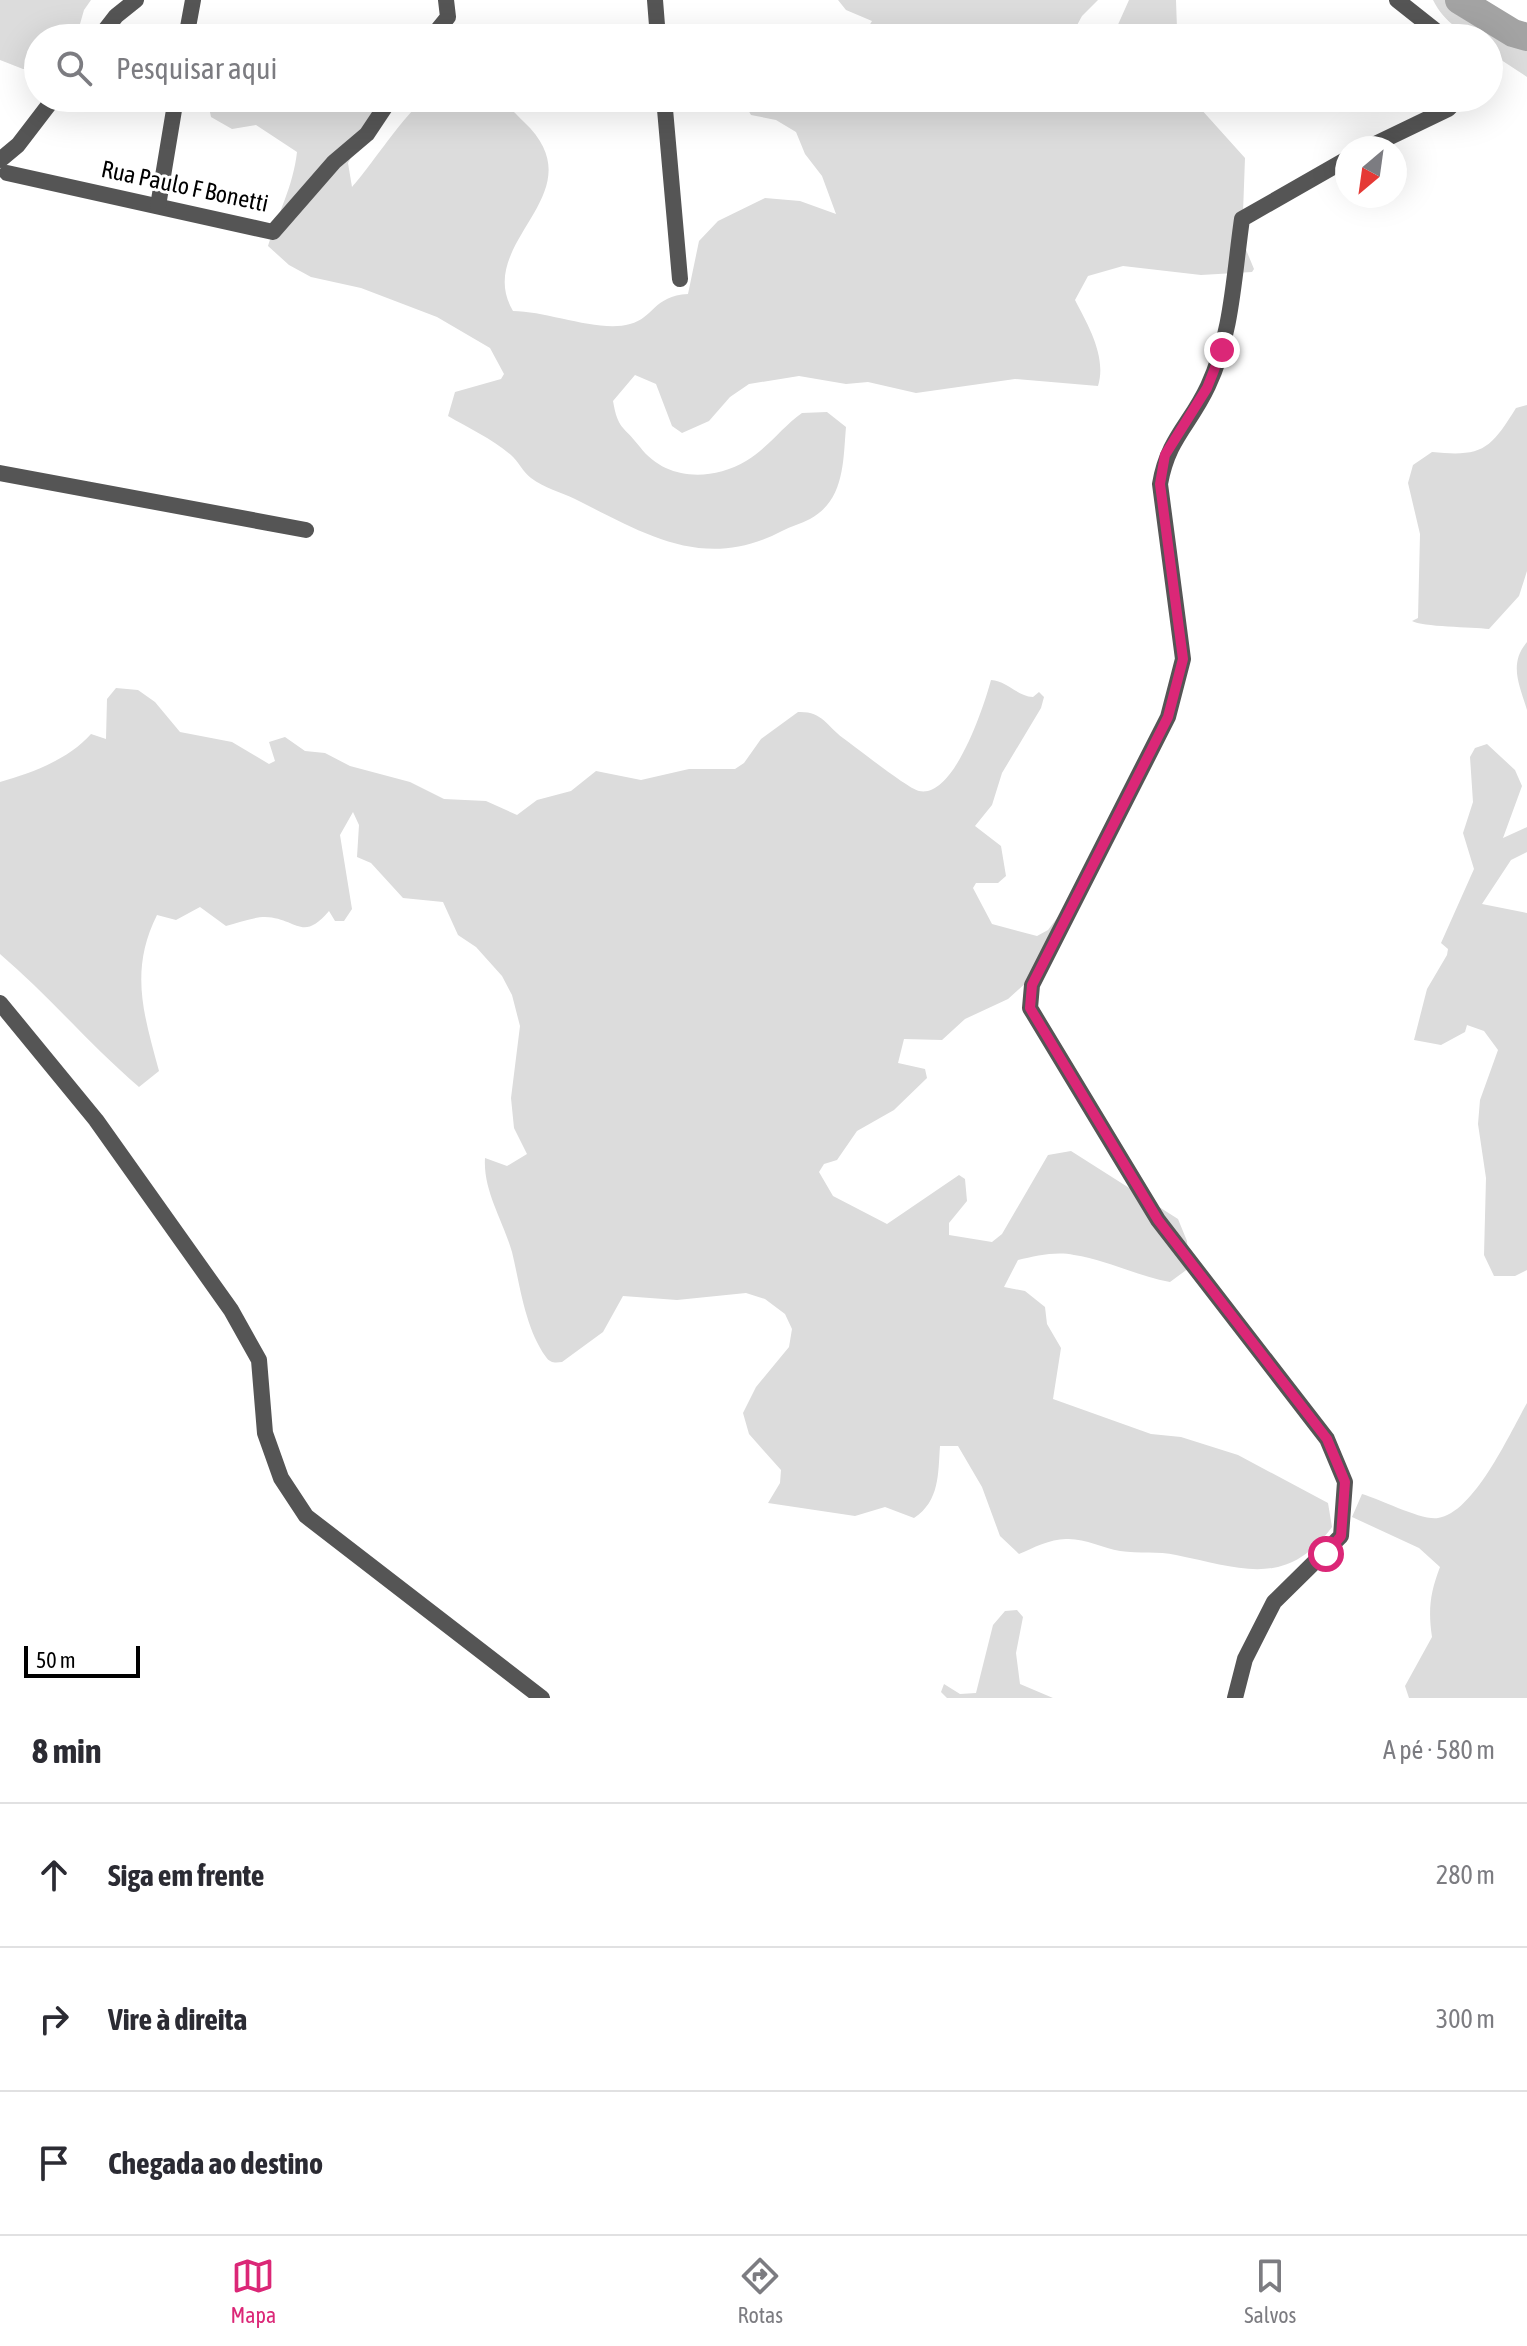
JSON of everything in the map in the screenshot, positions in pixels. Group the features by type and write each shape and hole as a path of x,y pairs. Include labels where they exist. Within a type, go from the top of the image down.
{"street":[{"path":"110,24 136,0"},
{"path":"189,24 193,0"},
{"path":"442,24 448,17 446,0"},
{"path":"655,0 657,24"},
{"path":"1397,0 1427,24"},
{"path":"2,172 43,112"},
{"path":"158,206 174,112"},
{"name":"Rua Paulo F Bonetti","path":"2,172 273,232 334,162 367,134 382,112"},
{"path":"665,112 680,279"},
{"path":"1392,136 1442,112"},
{"path":"1235,1698 1245,1659 1274,1602 1341,1536 1345,1482 1327,1439 1158,1220 1030,1008 1032,985 1168,717 1183,659 1160,484 1165,455 1207,388 1222,350 1242,219 1335,166"},
{"path":"0,473 306,530"},
{"path":"0,1003 96,1120 231,1310 259,1360 265,1433 281,1478 306,1516 542,1698"}],"shaded area":[{"path":"0,0 91,0 80,24 24,24 24,69 0,60"},
{"path":"838,0 1098,0 1078,24 870,24 872,21 846,10"},
{"path":"1129,0 1176,0 1177,24 1118,24"},
{"path":"1433,0 1456,0 1490,24 1452,24"},
{"path":"1503,33 1527,50 1527,77 1503,61"},
{"path":"210,112 375,112 348,163 352,187 411,112 513,112 544,148 549,172 543,195 508,262 505,286 513,311 588,324 630,324 668,299 688,294 699,241 718,221 765,198 800,201 836,214 822,176 805,154 796,132 776,120 749,112 1204,112 1245,158 1242,240 1254,269 1252,272 1201,275 1123,266 1088,276 1075,300 1098,353 1098,386 1015,379 916,393 868,382 846,384 799,376 749,384 730,397 709,421 682,433 672,426 656,384 635,375 613,401 617,417 650,458 675,471 703,474 732,468 754,456 802,413 827,412 846,427 840,479 836,491 821,511 807,521 754,543 727,548 701,548 676,544 651,535 541,485 528,476 504,449 448,416 455,392 501,379 504,374 490,348 437,317 361,288 311,277 289,265 268,246 289,188 297,152 256,125 232,129 211,117"},
{"path":"1527,405 1527,571 1519,596 1489,629 1436,626 1412,621 1418,618 1420,534 1408,483 1413,465 1432,452 1463,453 1483,448 1499,433 1516,408"},
{"path":"1527,642 1527,710 1517,667 1521,650"},
{"path":"991,680 1027,696 1033,697 1039,692 1044,697 1041,708 1002,773 992,805 975,826 1001,846 1006,876 998,883 976,883 973,888 992,924 1037,936 1048,930 1070,901 1036,974 1008,999 965,1019 942,1040 904,1039 898,1063 925,1069 927,1078 894,1110 857,1131 837,1160 824,1164 819,1172 833,1196 887,1224 959,1175 965,1179 967,1201 949,1223 949,1235 992,1242 1002,1234 1048,1155 1071,1151 1178,1219 1187,1241 1189,1268 1170,1282 1086,1257 1046,1254 1018,1260 1004,1287 1025,1291 1045,1307 1047,1324 1061,1348 1053,1399 1151,1434 1181,1437 1238,1455 1328,1503 1332,1527 1315,1547 1280,1567 1242,1568 1169,1554 1120,1551 1073,1539 1048,1542 1019,1554 1000,1536 982,1487 958,1446 940,1446 933,1495 914,1518 885,1507 855,1516 768,1503 780,1483 781,1470 749,1434 743,1413 756,1387 789,1347 792,1329 785,1314 765,1299 746,1293 677,1300 623,1296 603,1332 562,1362 549,1360 528,1320 512,1252 490,1194 485,1170 485,1158 507,1166 527,1154 514,1128 511,1098 520,1026 512,995 502,976 476,947 458,935 443,902 403,898 371,863 357,857 359,825 353,812 340,835 352,909 344,921 335,921 329,911 312,926 305,927 265,917 226,926 200,907 176,920 157,915 148,935 141,974 144,1012 159,1071 139,1087 0,954 0,782 49,764 72,751 91,734 106,739 107,699 116,688 138,690 155,702 180,732 232,742 269,764 275,761 269,742 285,737 305,751 325,753 350,766 410,782 444,799 486,801 517,815 537,800 571,791 596,771 641,780 689,769 735,769 744,763 761,739 798,712 818,716 893,776 913,788 932,790 944,781 966,748"},
{"path":"1487,744 1515,770 1522,786 1503,838 1527,827 1527,852 1511,860 1482,904 1527,913 1527,1270 1515,1276 1494,1276 1484,1255 1486,1178 1478,1124 1480,1100 1498,1050 1484,1031 1467,1025 1465,1032 1441,1045 1414,1040 1427,989 1447,955 1448,949 1441,943 1474,869 1463,833 1473,802 1470,757 1475,748"},
{"path":"1527,1403 1527,1698 1409,1698 1405,1686 1432,1637 1431,1602 1440,1567 1419,1548 1352,1517 1362,1494 1431,1518 1451,1513 1465,1502 1490,1470"},
{"path":"1017,1610 1023,1617 1016,1653 1020,1684 1053,1698 947,1698 941,1692 944,1684 960,1694 976,1693 993,1625 1005,1611"}],"waterway":[{"path":"1459,0 1498,24"},
{"path":"1503,27 1527,37"}],"route":[{"path":"1222,350 1207,388 1165,455 1160,484 1183,659 1168,717 1102,853 1032,985 1030,1008 1158,1220 1327,1439 1345,1482 1341,1536 1326,1554"}]}
